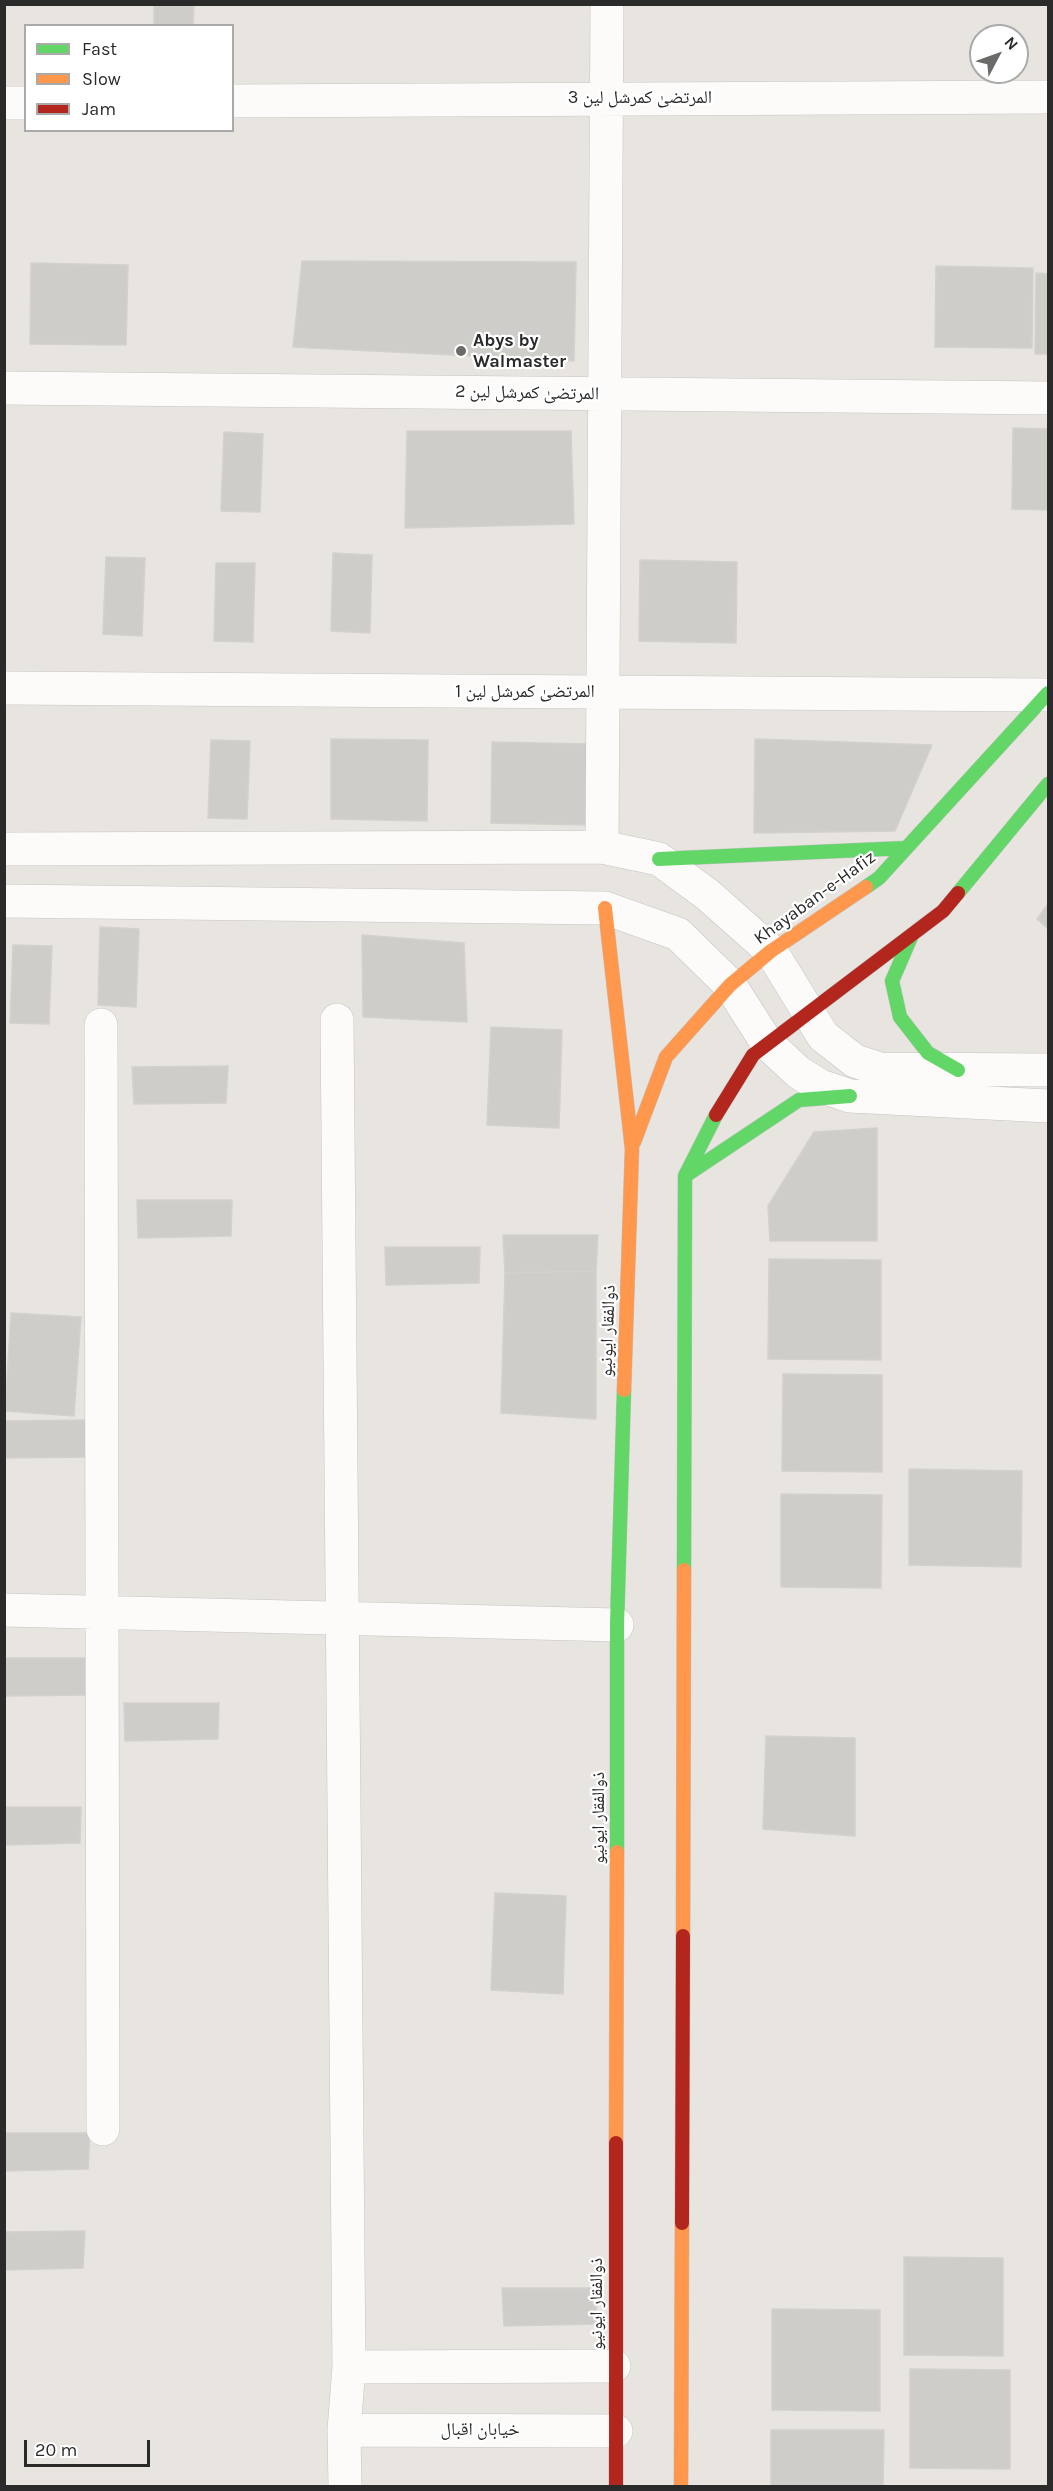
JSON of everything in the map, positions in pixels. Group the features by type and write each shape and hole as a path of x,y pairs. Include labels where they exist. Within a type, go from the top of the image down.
{"street":[{"path":"602,847 607,4"},
{"name":"المرتضیٰ کمرشل لین 3","path":"234,101 1048,97"},
{"path":"4,103 24,103"},
{"name":"المرتضیٰ کمرشل لین 2","path":"4,388 1048,398"},
{"name":"المرتضیٰ کمرشل لین 1","path":"4,688 1047,694"},
{"name":"Khayaban-e-Hafiz","path":"632,1149 666,1057 730,985 771,951 879,878 1047,694"},
{"path":"681,2487 685,1176 753,1055 943,911 1048,784"},
{"path":"4,849 602,847 659,859 906,848"},
{"path":"659,859 708,895 771,951 823,1036 855,1061 880,1069 1048,1070"},
{"path":"4,900 605,908 678,934 730,985 767,1043 798,1072 820,1086 850,1096"},
{"path":"605,908 632,1149"},
{"path":"911,935 892,981 900,1017 928,1053 958,1070"},
{"path":"337,1020 349,2367 344,2430 345,2487"},
{"path":"101,1025 103,2129"},
{"path":"958,1070 963,1102"},
{"path":"685,1176 799,1100 850,1096 1048,1106"},
{"name":"ذوالفقار ایونیو","path":"616,2487 617,1625 632,1149"},
{"path":"4,1610 617,1625"},
{"path":"349,2367 615,2366"},
{"name":"خیابان اقبال","path":"344,2430 616,2431"}],"building":[{"path":"154,4 194,4 193,24 154,24"},
{"path":"302,261 576,262 574,361 293,347"},
{"path":"31,263 128,265 126,345 30,344"},
{"path":"936,266 1033,268 1032,348 935,347"},
{"path":"1036,273 1048,274 1048,354 1035,354"},
{"path":"1013,428 1048,429 1048,510 1012,509"},
{"path":"407,431 571,431 574,524 405,528"},
{"path":"224,432 263,434 260,512 221,511"},
{"path":"333,553 372,555 370,633 331,631"},
{"path":"106,557 145,558 142,636 103,634"},
{"path":"640,560 737,562 736,643 639,641"},
{"path":"216,563 255,563 253,642 214,641"},
{"path":"331,739 428,740 427,821 331,819"},
{"path":"755,739 932,745 895,831 754,833"},
{"path":"211,740 250,741 247,819 208,818"},
{"path":"492,742 589,744 588,825 491,823"},
{"path":"1048,904 1048,929 1037,919"},
{"path":"100,927 139,929 136,1007 98,1005"},
{"path":"362,935 464,943 467,1022 363,1017"},
{"path":"13,945 52,946 49,1024 10,1023"},
{"path":"491,1027 562,1030 559,1128 487,1125"},
{"path":"228,1066 226,1103 134,1104 132,1067"},
{"path":"877,1128 877,1241 770,1241 768,1206 814,1132"},
{"path":"137,1200 232,1200 231,1236 138,1238"},
{"path":"503,1235 598,1235 596,1271 505,1273"},
{"path":"385,1247 480,1247 479,1283 386,1285"},
{"path":"769,1259 881,1260 881,1360 768,1359"},
{"path":"596,1271 596,1419 501,1413 505,1273"},
{"path":"11,1313 81,1317 74,1416 5,1411"},
{"path":"783,1374 882,1375 882,1472 782,1471"},
{"path":"89,1420 87,1457 4,1458 4,1421"},
{"path":"909,1469 1022,1471 1021,1567 909,1565"},
{"path":"781,1494 882,1495 881,1588 781,1587"},
{"path":"4,1658 88,1658 87,1695 4,1696"},
{"path":"124,1703 219,1703 218,1739 125,1741"},
{"path":"766,1736 855,1738 855,1836 763,1829"},
{"path":"4,1807 81,1807 80,1843 4,1845"},
{"path":"495,1893 566,1896 563,1994 491,1990"},
{"path":"4,2133 90,2133 88,2169 4,2171"},
{"path":"85,2231 83,2268 4,2270 4,2232"},
{"path":"904,2257 1003,2258 1003,2356 904,2355"},
{"path":"502,2288 597,2288 596,2324 504,2326"},
{"path":"772,2309 880,2310 880,2411 772,2410"},
{"path":"910,2369 1010,2370 1010,2469 910,2468"},
{"path":"771,2430 884,2430 883,2486 771,2486"}],"traffic: fast":[{"path":"866,887 879,878 1048,693"},
{"path":"958,893 1048,784"},
{"path":"659,859 906,848"},
{"path":"911,937 892,981 900,1017 928,1053 958,1070"},
{"path":"688,1174 799,1100 850,1096"},
{"path":"684,1570 685,1176 716,1115"},
{"path":"617,1852 617,1625 624,1390"}],"traffic: slow":[{"path":"634,1142 666,1057 730,985 771,951 866,887"},
{"path":"605,908 632,1149 624,1390"},
{"path":"683,1936 684,1570"},
{"path":"616,2143 617,1852"},
{"path":"681,2486 682,2223"}],"traffic: jam":[{"path":"716,1115 753,1055 943,911 958,893"},
{"path":"682,2223 683,1936"},
{"path":"616,2143 616,2486"}],"place":[{"name":"Abys by Walmaster","path":"461,351"}]}
